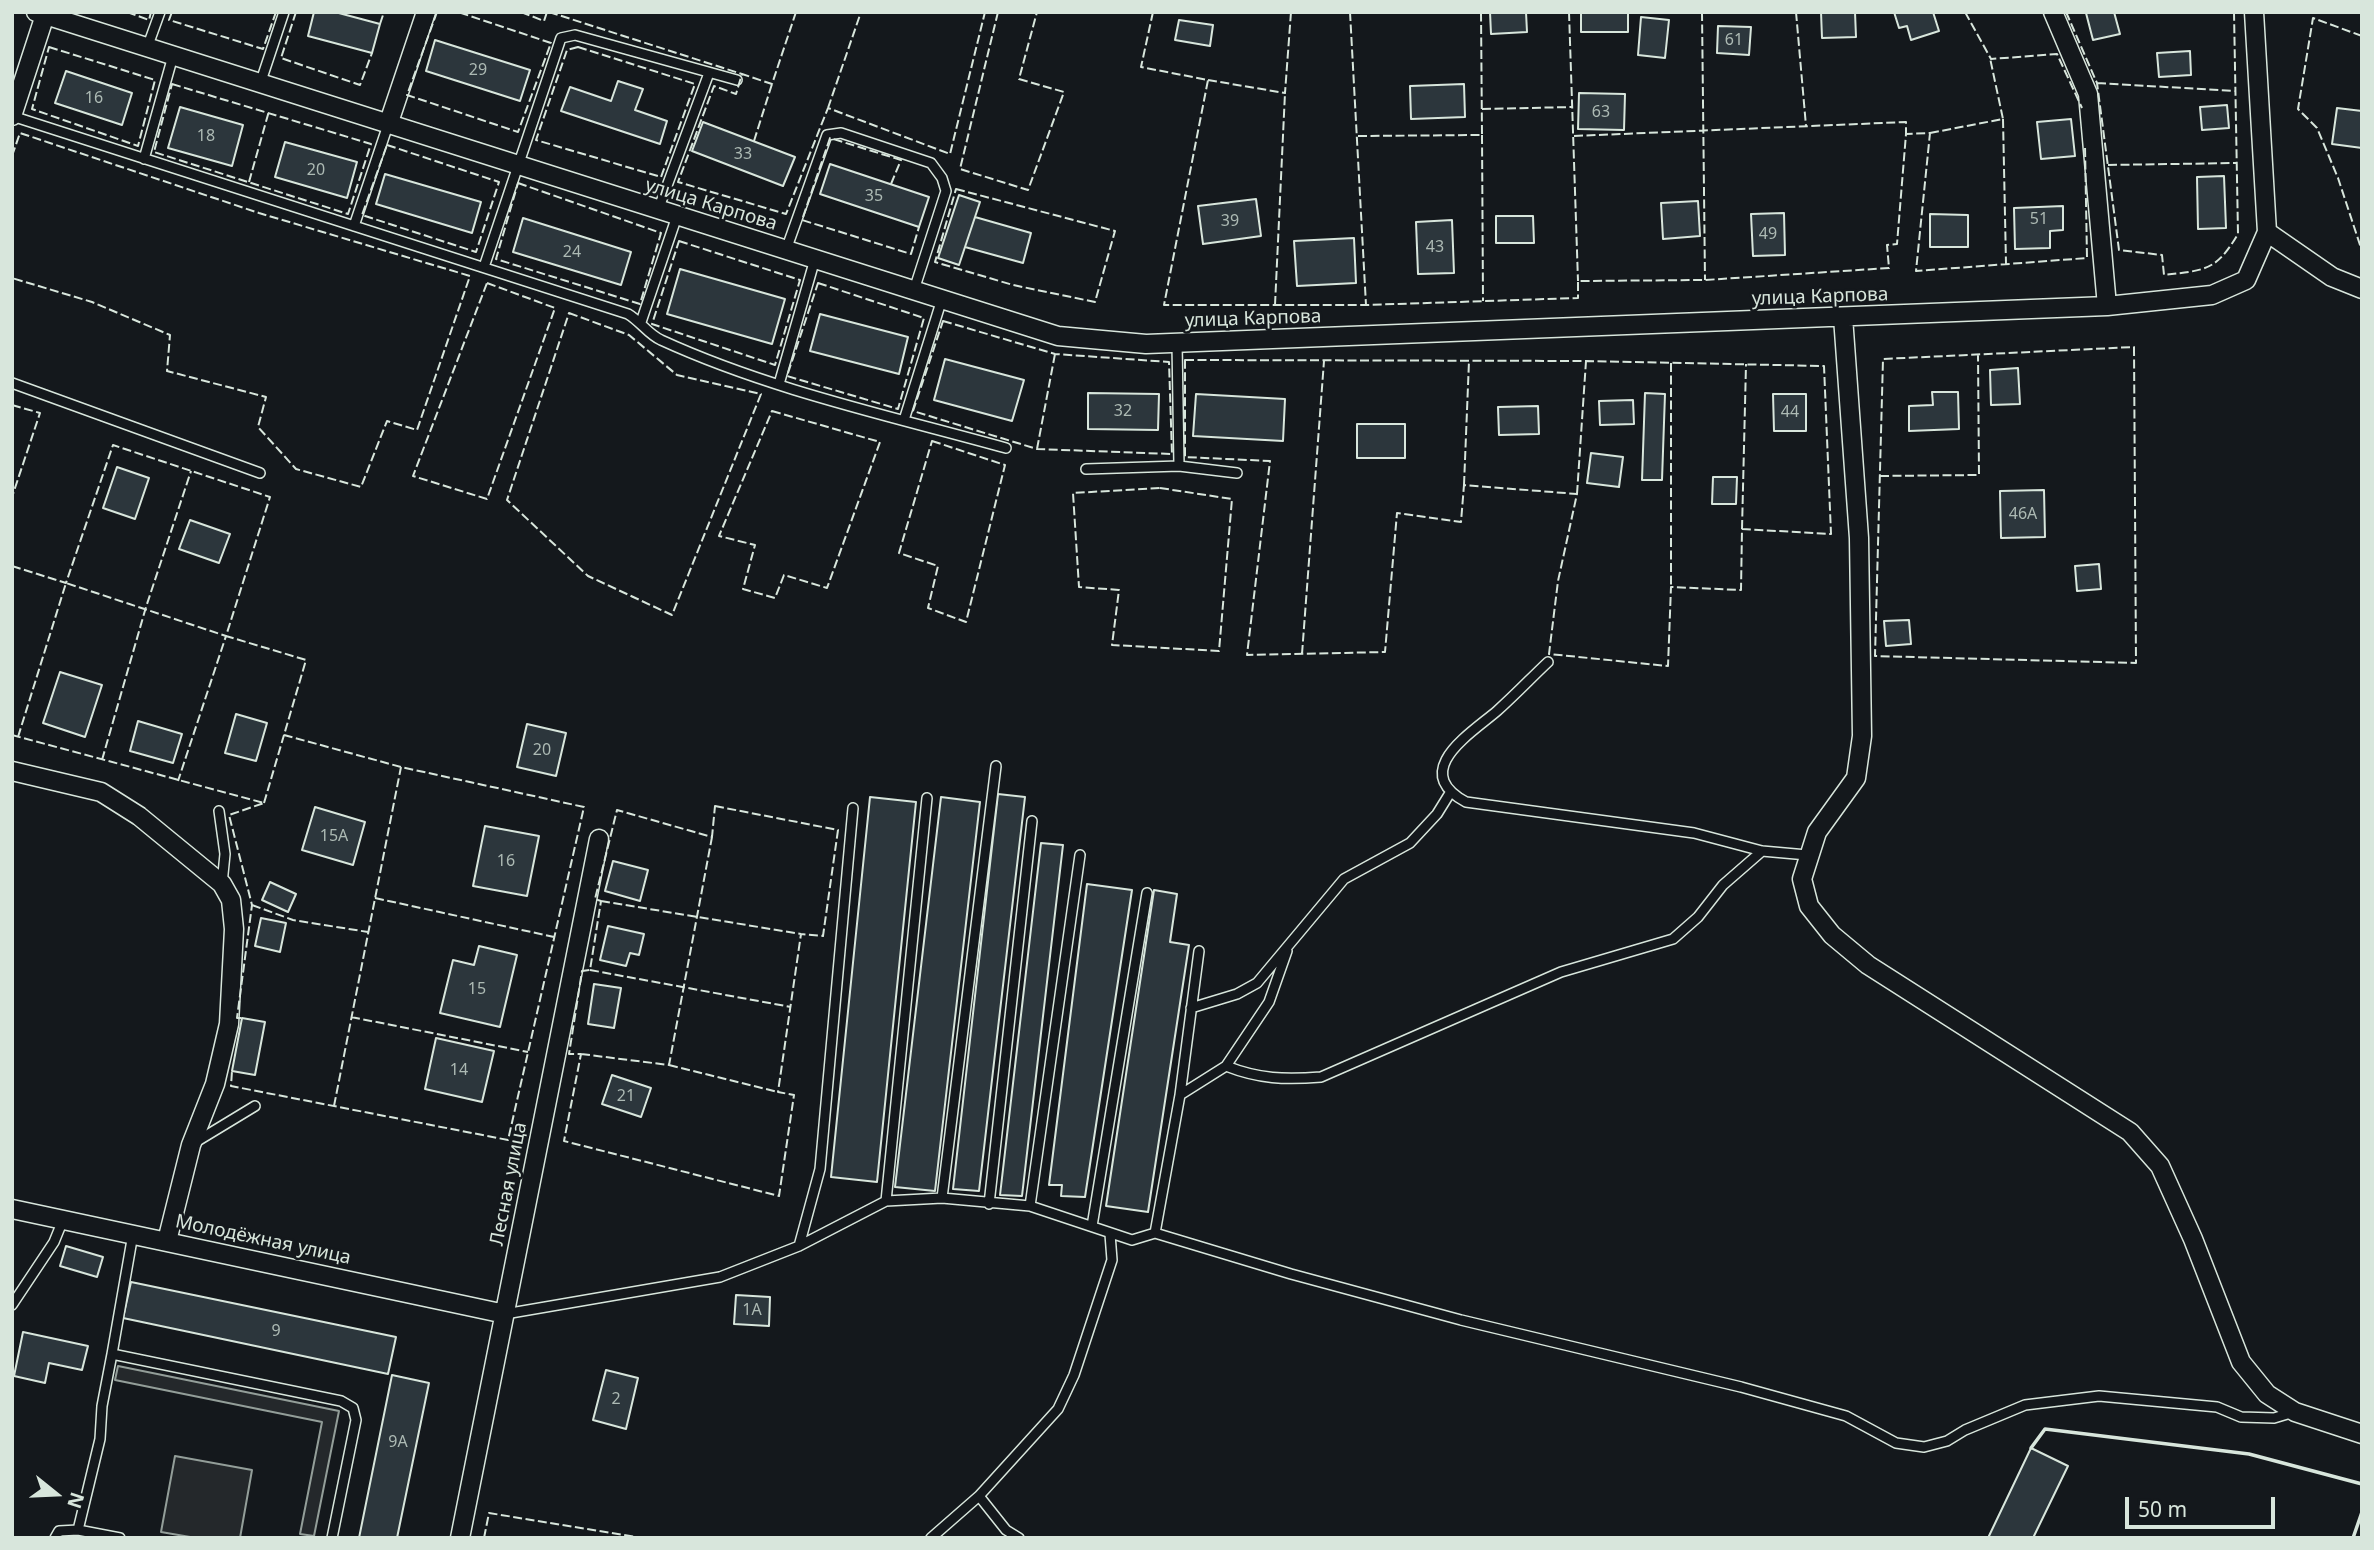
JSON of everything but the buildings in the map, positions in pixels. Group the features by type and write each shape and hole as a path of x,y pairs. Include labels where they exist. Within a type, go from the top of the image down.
{"street":[{"path":"388,125 426,12"},
{"path":"2053,12 2088,93 2107,306"},
{"name":"улица Карпова","path":"41,14 1058,336 1146,344 2107,306 2211,295 2246,280 2267,232 2255,12"},
{"path":"12,116 41,14"},
{"path":"2267,232 2332,277 2362,289"},
{"path":"1843,317 1860,538 1862,736 1856,778 1817,832 1807,855 1802,879 1808,906 1832,935 1867,965 2130,1132 2160,1166 2193,1239 2241,1362 2267,1394 2295,1412 2362,1434"},
{"path":"12,771 101,792 139,816 222,884 231,900 234,929 229,1024 215,1084 191,1144 167,1241"},
{"name":"Лесная улица","path":"460,1538 600,839"},
{"name":"Молодёжная улица","path":"12,1209 505,1314"}],"lane":[{"path":"147,48 160,12"},
{"path":"260,84 284,12"},
{"path":"484,267 561,37 575,35 737,80"},
{"path":"144,159 173,56"},
{"path":"658,210 709,73"},
{"path":"12,116 628,314 641,322 657,339 779,384 1006,448"},
{"path":"354,226 388,125"},
{"path":"786,250 827,135 841,134 854,138 931,163 942,178 946,191 914,290"},
{"path":"641,322 677,216"},
{"path":"779,384 815,259"},
{"path":"904,420 942,299"},
{"path":"1177,343 1179,466"},
{"path":"12,383 260,473"},
{"path":"1086,469 1179,466 1237,473"},
{"path":"1548,662 1496,711 1460,739 1447,756 1442,775 1450,793 1466,802 1694,833 1762,851 1807,855"},
{"path":"942,1198 996,766"},
{"path":"1191,1007 1237,994 1257,983 1289,947 1311,915 1344,879 1410,843 1437,814 1450,793"},
{"path":"886,1202 927,798"},
{"path":"799,1245 820,1169 853,808"},
{"path":"219,811 226,854 222,884"},
{"path":"989,1205 1032,821"},
{"path":"1226,1066 1252,1076 1282,1080 1321,1077 1561,972 1673,939 1698,917 1723,885 1762,851"},
{"path":"1030,1206 1080,855"},
{"path":"1091,1226 1147,893"},
{"path":"1180,1095 1226,1066 1269,1002 1289,947"},
{"path":"1155,1233 1180,1095 1199,951"},
{"path":"191,1144 208,1138 255,1106"},
{"path":"505,1314 720,1277 799,1245 886,1202 942,1198 989,1205 1030,1206 1132,1240 1155,1233 1291,1274 1461,1320 1741,1387 1846,1416 1896,1443 1924,1447 2025,1405 2099,1396 2217,1407 2241,1417 2274,1418 2295,1412"},
{"path":"12,1305 54,1242 63,1220"},
{"path":"78,1530 98,1449 133,1234"},
{"path":"931,1538 979,1496 1058,1409 1074,1375 1112,1260 1110,1234"},
{"path":"112,1354 341,1401 353,1408 356,1420 332,1538"},
{"path":"979,1496 1006,1530 1019,1538"},
{"path":"55,1538 59,1531 78,1530 120,1538"}],"shaded area":[{"path":"118,1366 339,1411 314,1536 300,1534 322,1422 115,1380"},
{"path":"175,1456 252,1470 240,1538 196,1538 161,1532"}],"fence":[{"path":"127,12 149,20 151,12"},
{"path":"172,12 169,20 263,49 276,12"},
{"path":"296,12 281,58 360,85 372,53"},
{"path":"380,24 384,12"},
{"path":"437,12 407,95 518,132 551,43 458,12"},
{"path":"521,12 544,21 547,12"},
{"path":"549,12 742,74"},
{"path":"796,12 772,84 742,74 736,94 714,86 678,182 786,214 828,108 950,154 985,12"},
{"path":"828,108 861,12"},
{"path":"998,12 960,169 1028,190 1064,92 1019,79 1037,12"},
{"path":"1153,12 1141,67 1208,80 1164,305 1366,305 1578,298 1578,281 1705,280 1889,268 1887,245 1897,244 1906,134 1930,133 1916,271 2087,258 2085,146"},
{"path":"1208,80 1285,93 1291,12"},
{"path":"1350,12 1366,305"},
{"path":"1358,136 1482,135 1481,12"},
{"path":"1569,12 1578,281"},
{"path":"1702,12 1705,280"},
{"path":"1796,12 1806,126"},
{"path":"1965,12 1991,59 2057,54 2082,108"},
{"path":"2066,12 2097,83 2119,250 2162,255 2164,275 2200,270 2216,262 2238,234 2234,12"},
{"path":"2362,36 2313,18 2298,109 2317,128 2338,178 2362,251"},
{"path":"49,47 155,80 138,146 32,109 49,47"},
{"path":"578,47 695,84 661,177 536,140 567,50 578,47"},
{"path":"1930,133 2003,119 1990,58"},
{"path":"2097,83 2235,91"},
{"path":"172,84 371,144 348,214 154,152 172,84"},
{"path":"754,141 772,84"},
{"path":"1275,305 1285,93"},
{"path":"1482,109 1572,107"},
{"path":"249,182 269,111"},
{"path":"2003,119 2006,264"},
{"path":"1574,136 1906,122 1906,134"},
{"path":"12,156 20,133 259,213 470,276 417,430 387,421 361,487 296,469 258,427 266,397 167,371 170,335 92,302 12,278"},
{"path":"1482,135 1483,301"},
{"path":"891,184 901,160 830,138 802,220 911,254 919,227"},
{"path":"387,145 499,182 476,252 362,215 387,145"},
{"path":"2108,165 2236,163"},
{"path":"518,183 661,233 640,304 496,259 518,183"},
{"path":"956,189 1115,231 1095,302 1013,285 935,262 956,189"},
{"path":"679,241 800,280 775,365 652,324 679,241"},
{"path":"487,283 555,308 487,499 413,476 487,283"},
{"path":"818,283 924,318 898,409 787,376 818,283"},
{"path":"569,313 629,335 677,375 761,394 672,615 588,576 507,500 569,313"},
{"path":"943,321 1055,354 1169,362 1172,454 1037,449 913,411 943,321"},
{"path":"2134,347 2136,663 1875,656 1883,359 2134,347"},
{"path":"1037,449 1055,354"},
{"path":"1880,476 1979,475 1978,354"},
{"path":"1185,360 1586,361 1824,366 1831,534 1742,529 1741,590 1671,587 1668,666 1549,654 1558,581 1577,494 1464,485 1461,522 1397,513 1385,652 1247,655 1270,461 1185,457 1185,360"},
{"path":"1302,654 1324,361"},
{"path":"1464,485 1469,361"},
{"path":"1577,494 1586,361"},
{"path":"1671,363 1671,587"},
{"path":"1742,529 1746,364"},
{"path":"12,405 40,413 12,497"},
{"path":"772,411 880,442 827,588 784,575 775,598 743,589 755,545 719,536 772,411"},
{"path":"932,441 1005,465 966,622 928,608 938,566 899,553 932,441"},
{"path":"12,566 66,583 113,445 270,497 226,636 306,660 284,735 401,767 584,807 508,1140 231,1086 232,1071"},
{"path":"102,760 146,607 191,471"},
{"path":"1160,488 1232,499 1219,651 1112,645 1119,590 1079,587 1073,493 1160,488"},
{"path":"18,737 66,583 226,636 178,781"},
{"path":"12,735 264,803 229,815 252,905 237,1018 242,1018"},
{"path":"264,803 284,735"},
{"path":"334,1106 401,767"},
{"path":"715,806 838,830 823,936 801,934 778,1092 794,1095 779,1196 564,1141 581,1054 569,1054 582,971 590,970 601,901 595,899 617,810 712,837 715,806"},
{"path":"581,1054 669,1065 712,837"},
{"path":"375,898 554,937"},
{"path":"601,901 801,934"},
{"path":"252,905 293,920 368,932"},
{"path":"590,970 791,1007"},
{"path":"351,1017 528,1052"},
{"path":"669,1065 778,1092"},
{"path":"484,1538 489,1513 642,1538"}],"wall":[{"path":"2031,1448 2045,1429 2249,1454 2362,1484"},
{"path":"2353,1538 2362,1512"}]}
